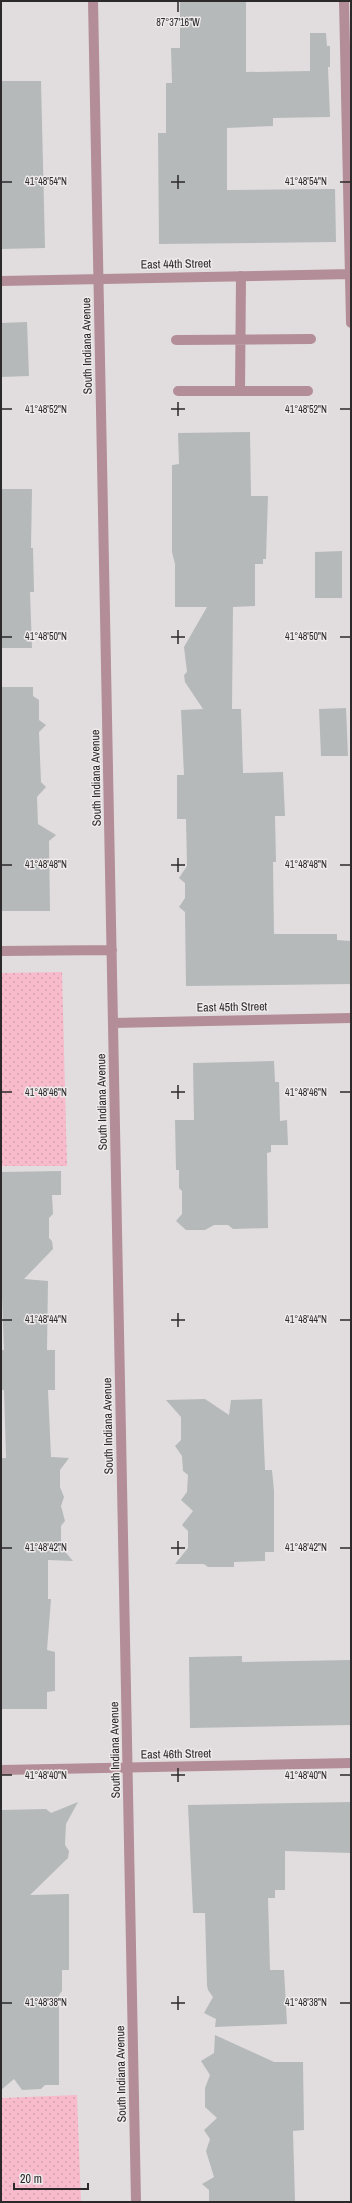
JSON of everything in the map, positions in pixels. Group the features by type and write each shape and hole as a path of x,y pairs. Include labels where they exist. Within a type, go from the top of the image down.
{"street":[{"name":"South Indiana Avenue","path":"93,1 136,2202"},
{"path":"344,1 351,323"},
{"name":"East 44th Street","path":"1,281 350,274"},
{"path":"240,391 241,276"},
{"path":"176,340 311,339"},
{"path":"178,391 308,391"},
{"path":"1,951 112,950"},
{"name":"East 45th Street","path":"113,1023 351,1018"},
{"name":"East 46th Street","path":"1,1770 351,1763"}],"shaded area":[{"path":"62,972 67,1166 1,1166 1,973"},
{"path":"77,2095 81,2202 1,2202 1,2098"}],"building":[{"path":"180,1 246,1 246,72 310,71 310,33 326,33 327,46 330,46 330,67 328,67 330,117 273,118 273,126 227,128 227,190 335,189 336,242 159,244 158,133 166,133 166,83 172,83 171,48 180,48"},
{"path":"2,81 41,81 45,248 1,249"},
{"path":"27,322 29,376 1,377 1,323"},
{"path":"250,432 251,496 268,496 266,559 263,559 263,564 255,564 255,606 233,607 232,709 241,709 243,773 283,772 285,816 275,816 276,862 273,862 274,934 337,934 337,940 351,941 351,984 186,986 185,912 179,907 185,898 185,883 179,878 187,866 186,819 177,819 177,775 184,775 181,710 203,709 185,682 184,675 187,672 184,647 207,607 175,607 175,564 172,552 172,465 179,464 178,433"},
{"path":"1,489 32,489 31,548 33,548 34,592 30,592 32,648 1,648"},
{"path":"342,551 342,598 315,598 315,552"},
{"path":"1,687 33,687 33,696 39,700 39,720 46,725 39,732 41,782 46,787 37,797 38,824 56,835 49,841 50,911 1,911"},
{"path":"346,708 348,756 321,756 319,709"},
{"path":"274,1061 275,1082 279,1082 280,1121 287,1120 288,1145 271,1145 271,1152 267,1153 268,1228 233,1229 228,1225 214,1225 205,1230 186,1230 176,1221 182,1214 182,1191 179,1188 179,1170 176,1170 175,1120 194,1120 193,1063"},
{"path":"61,1171 61,1195 52,1195 53,1214 49,1218 49,1238 52,1241 53,1249 24,1279 48,1281 47,1350 55,1350 55,1390 48,1390 51,1457 69,1458 60,1470 60,1487 64,1497 61,1506 65,1521 61,1526 61,1547 73,1561 48,1560 48,1599 51,1599 47,1650 55,1652 55,1691 47,1692 47,1709 1,1709 1,1458 6,1458 4,1390 1,1390 1,1350 4,1350 1,1271 1,1172"},
{"path":"205,1399 229,1415 231,1400 262,1399 265,1470 272,1470 274,1491 274,1552 265,1552 265,1561 234,1562 234,1567 208,1567 204,1564 175,1564 188,1548 188,1531 182,1525 193,1511 181,1500 187,1492 188,1475 183,1471 182,1456 175,1446 181,1440 181,1417 166,1400"},
{"path":"242,1656 242,1662 351,1660 351,1725 190,1728 189,1657"},
{"path":"78,1802 66,1824 65,1845 69,1851 68,1858 30,1895 69,1894 69,1970 62,1970 62,1991 59,1995 59,2085 45,2085 41,2089 22,2090 14,2079 1,2090 1,1810 46,1809 51,1813"},
{"path":"351,1802 351,1853 285,1851 285,1890 275,1890 275,1898 268,1898 270,1970 284,1970 287,2024 215,2027 216,2019 204,2013 213,1997 208,1990 207,1985 205,1913 193,1913 188,1805"},
{"path":"215,2035 274,2062 303,2062 304,2130 293,2131 295,2202 209,2202 209,2190 202,2184 214,2177 206,2151 210,2139 204,2130 217,2118 205,2107 205,2088 210,2075 201,2061 214,2053"}]}
